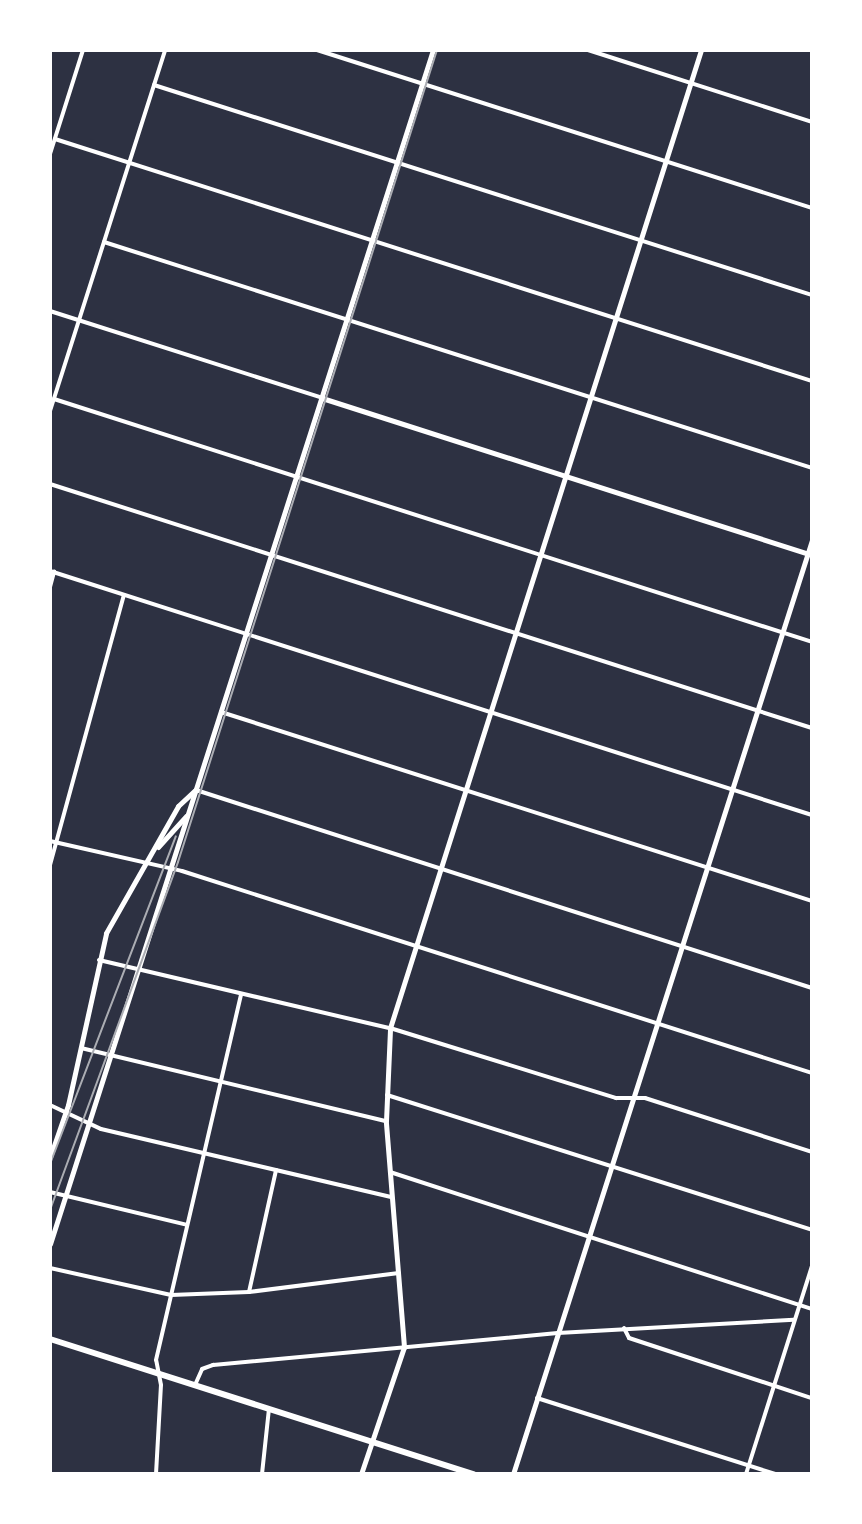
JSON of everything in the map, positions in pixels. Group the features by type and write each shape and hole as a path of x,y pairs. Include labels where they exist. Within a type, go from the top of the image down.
{"main road":[{"path":"50,1339 474,1474"}],"street":[{"path":"50,154 83,50"},
{"path":"50,411 165,50"},
{"path":"317,50 812,208"},
{"path":"337,57 339,50"},
{"path":"50,1244 433,50"},
{"path":"588,50 812,122"},
{"path":"361,1474 404,1347 386,1121 390,1028 463,789 701,50"},
{"path":"154,85 812,295"},
{"path":"55,139 812,381"},
{"path":"104,242 812,468"},
{"path":"50,311 810,554"},
{"path":"54,399 812,642"},
{"path":"50,484 812,728"},
{"path":"513,1474 812,540"},
{"path":"50,587 52,572 812,815"},
{"path":"50,865 53,842 124,595"},
{"path":"221,712 812,901"},
{"path":"50,1157 66,1111 99,960 110,926 178,806 196,790"},
{"path":"196,790 812,988"},
{"path":"154,852 189,812"},
{"path":"53,842 170,868 812,1073"},
{"path":"99,960 390,1028 632,1100 645,1098 812,1152"},
{"path":"156,1474 158,1372 171,1295 241,995"},
{"path":"80,1048 386,1121"},
{"path":"387,1095 812,1230"},
{"path":"50,1105 88,1122 392,1197"},
{"path":"249,1292 276,1170"},
{"path":"390,1172 812,1309"},
{"path":"50,1192 187,1225"},
{"path":"746,1474 812,1266"},
{"path":"50,1268 171,1295 249,1292 399,1273"},
{"path":"195,1385 202,1369 213,1365 558,1333 794,1320"},
{"path":"624,1328 629,1338 812,1398"},
{"path":"537,1398 775,1474"},
{"path":"262,1474 269,1408"}],"railway":[{"path":"50,1210 178,862 437,50"},
{"path":"50,1164 176,836"}]}
